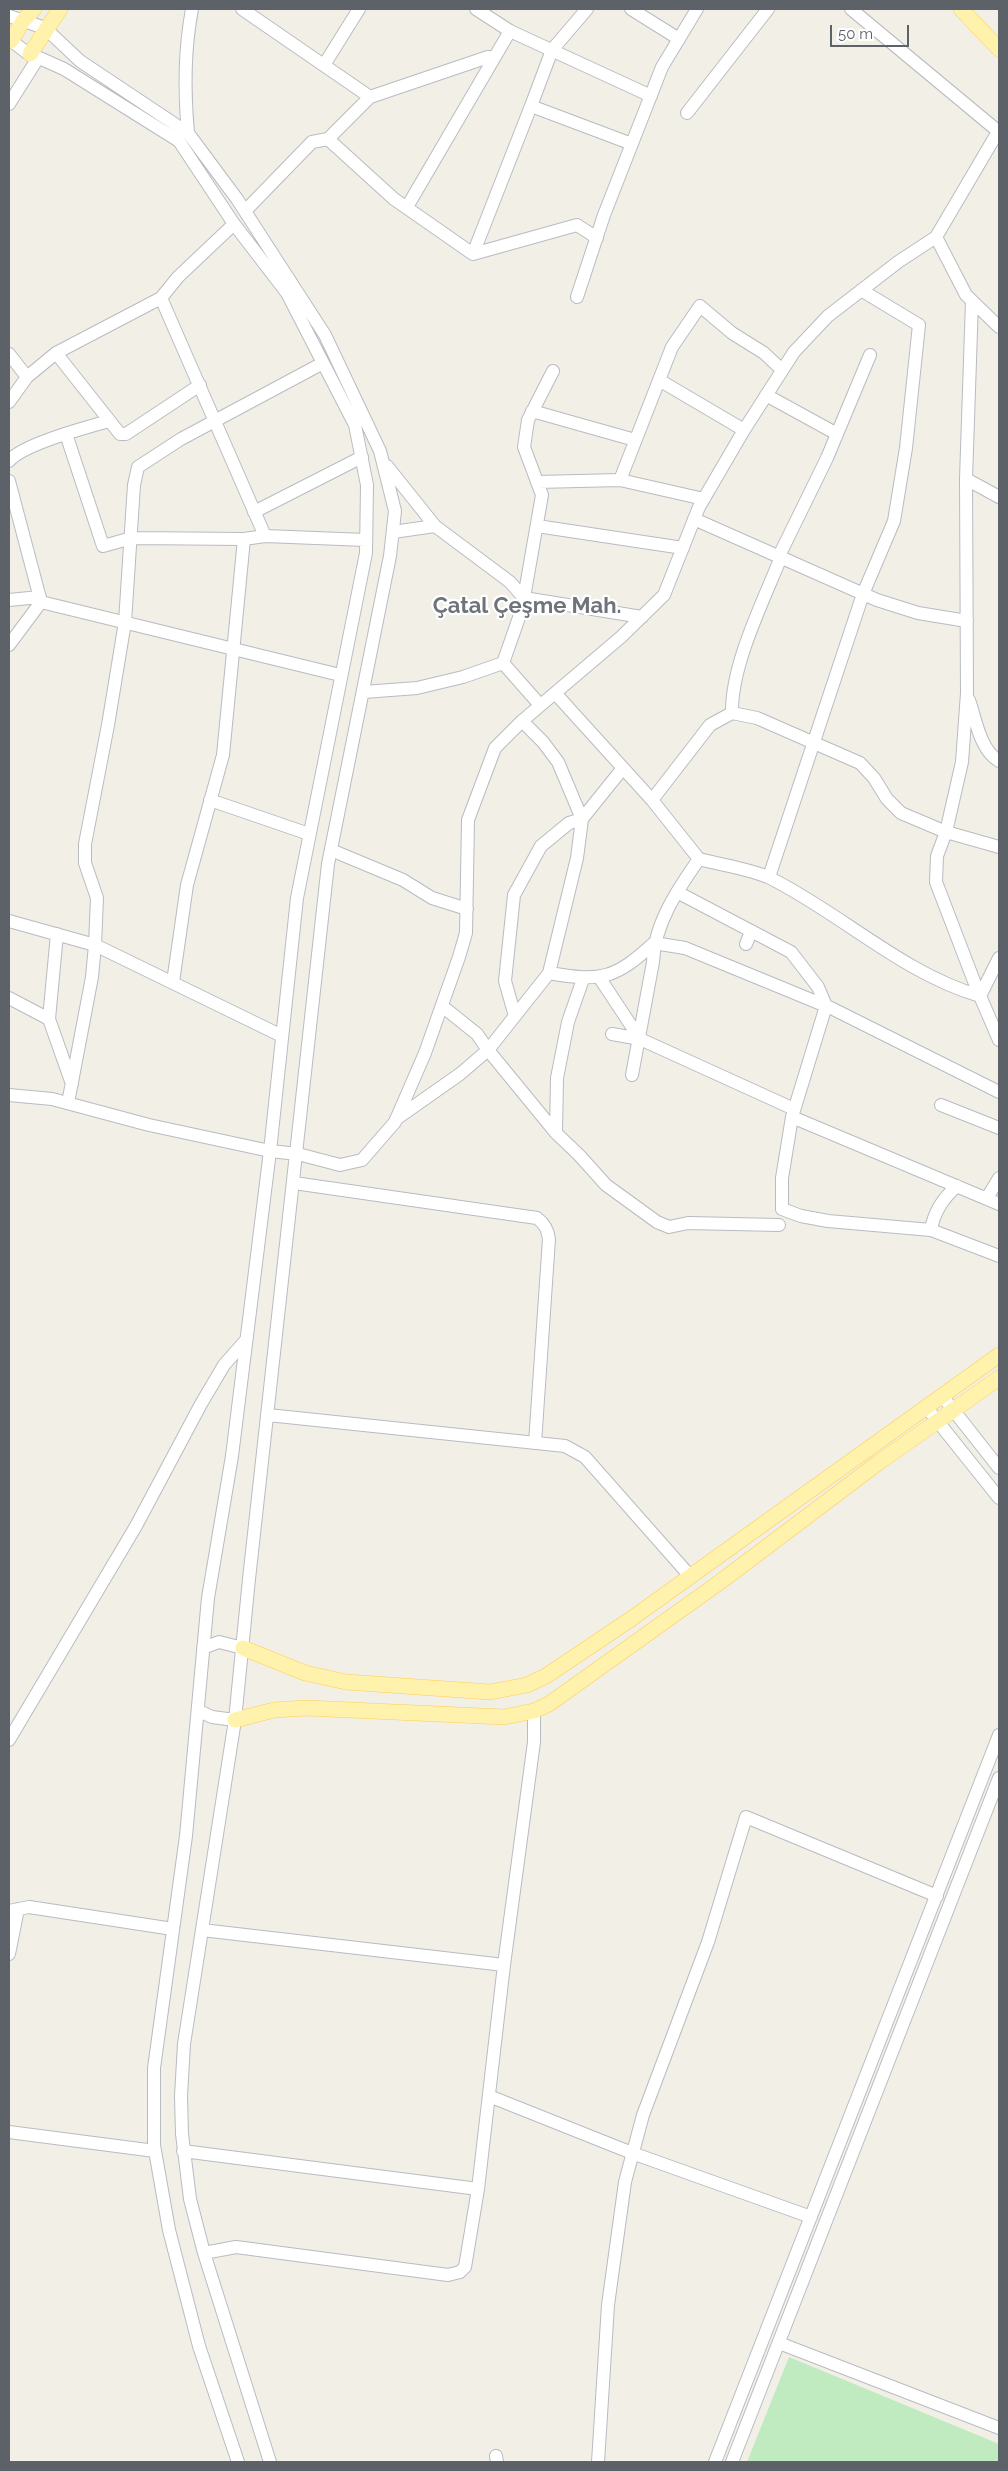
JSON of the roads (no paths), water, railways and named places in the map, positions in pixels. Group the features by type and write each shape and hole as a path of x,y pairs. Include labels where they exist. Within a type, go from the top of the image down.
{"main road":[{"path":"10,42 16,18 34,9"},
{"path":"34,56 46,28 60,9"},
{"path":"960,9 999,49"},
{"path":"243,1648 305,1673 346,1682 490,1692 509,1690 546,1676 943,1397 999,1355"},
{"path":"236,1720 274,1710 306,1708 483,1717 504,1717 534,1711 564,1696 999,1378"}],"street":[{"path":"188,133 184,83 186,44 192,9"},
{"path":"242,9 370,97"},
{"path":"324,65 359,9"},
{"path":"476,9 510,31 651,96"},
{"path":"473,254 552,50 587,9"},
{"path":"631,9 679,39"},
{"path":"577,297 597,238 662,67 697,9"},
{"path":"688,113 768,9"},
{"path":"396,1120 425,1053 466,933 468,820 495,748 540,705 622,637 664,595 694,519 704,500 744,430 794,352 828,316 898,262 936,237 999,131 850,9"},
{"path":"16,18 46,28 80,61 188,133 245,211 325,335 384,462 395,511 390,556 331,850 236,1720 184,2044 181,2096 183,2151 190,2199 204,2253 270,2462"},
{"path":"406,207 510,31"},
{"path":"10,42 34,56 64,69 179,141 234,224 287,293 356,425 367,485 366,553 340,675 297,898 270,1151 232,1456 208,1598 186,1836 154,2068 156,2151 169,2230 199,2346 238,2462"},
{"path":"9,104 34,56"},
{"path":"245,211 312,142 328,140 370,97 488,57 494,58"},
{"path":"531,106 632,144"},
{"path":"328,140 406,207 473,254"},
{"path":"9,402 27,377 56,353 161,298 178,277 234,224"},
{"path":"473,254 577,226 597,238"},
{"path":"936,237 966,295 999,327"},
{"path":"768,877 863,594 894,521 906,448 919,326 861,290"},
{"path":"161,298 265,536"},
{"path":"972,302 966,479 967,693 962,762 946,832 937,856 936,882 999,1040"},
{"path":"620,480 672,347 700,306 732,333 764,353 782,370"},
{"path":"56,353 120,434 126,434 200,385"},
{"path":"9,354 27,377"},
{"path":"732,713 731,692 752,629 780,557 837,434 870,355"},
{"path":"68,1103 92,976 98,898 85,863 85,844 108,725 125,622 134,485 138,467 181,438 323,363"},
{"path":"503,663 524,598 542,495 524,447 528,420 553,371"},
{"path":"659,380 744,430"},
{"path":"766,395 837,434"},
{"path":"532,411 636,440"},
{"path":"9,461 18,453 66,434 109,421"},
{"path":"66,434 103,546 132,538 244,539 265,536 366,540"},
{"path":"254,512 362,457"},
{"path":"384,462 435,526 510,582 524,598 642,617"},
{"path":"966,479 999,497"},
{"path":"537,482 620,480 704,500"},
{"path":"9,481 41,600"},
{"path":"694,519 897,608 967,621"},
{"path":"392,532 435,526"},
{"path":"536,526 683,548"},
{"path":"173,982 187,885 223,755 244,539"},
{"path":"9,600 41,600 340,675"},
{"path":"9,645 41,600"},
{"path":"364,692 417,688 463,677 503,663"},
{"path":"503,663 540,705"},
{"path":"554,693 652,800 699,859 768,877 905,962 954,989 980,996"},
{"path":"967,693 984,745 999,761"},
{"path":"652,800 710,725 732,713 758,718 860,763 874,778 887,799 901,813 946,832 999,847"},
{"path":"9,1095 52,1099 149,1125 270,1151 298,1154 340,1165 362,1160 396,1120 460,1074 488,1050 549,973 577,858 582,819 558,762 543,742 522,721"},
{"path":"516,1016 505,981 514,895 541,846 569,823 582,819 623,768"},
{"path":"210,800 309,834"},
{"path":"331,850 403,880 432,898 467,909"},
{"path":"549,973 583,979 598,978 612,974 636,960 654,943 677,892 699,859"},
{"path":"677,892 748,938 791,952 818,987 826,1006 793,1113 782,1178 782,1210 828,1221 931,1230 999,1256"},
{"path":"9,921 94,945 282,1036"},
{"path":"58,934 49,1019 72,1084"},
{"path":"654,943 685,948 826,1006 999,1092"},
{"path":"632,1075 654,962 654,943"},
{"path":"980,996 999,958"},
{"path":"598,978 640,1039"},
{"path":"556,1133 557,1078 568,1022 583,979"},
{"path":"9,998 49,1019"},
{"path":"442,1006 477,1034 556,1133 606,1185 657,1222 669,1227 688,1223 779,1225"},
{"path":"612,1034 640,1039 793,1113 999,1204"},
{"path":"941,1106 999,1128"},
{"path":"987,1198 999,1178"},
{"path":"294,1183 537,1218 542,1222 548,1230 549,1239 535,1443"},
{"path":"931,1230 933,1217 938,1207 946,1195 957,1186"},
{"path":"9,1740 136,1526 224,1365 246,1340"},
{"path":"943,1397 999,1468"},
{"path":"927,1408 999,1498"},
{"path":"268,1415 565,1446 585,1457 690,1576"},
{"path":"204,1648 219,1642 243,1648"},
{"path":"198,1711 212,1717 236,1720"},
{"path":"204,2253 236,2247 448,2274 456,2274 463,2270 467,2263 478,2189 504,1965 536,1732 534,1711"},
{"path":"715,2462 999,1735"},
{"path":"732,2462 999,1778"},
{"path":"598,2462 608,2306 620,2212 632,2153 643,2115 708,1942 746,1817 937,1896"},
{"path":"9,1954 13,1910 29,1908 53,1910 173,1929"},
{"path":"202,1930 504,1965"},
{"path":"489,2096 632,2153 811,2217"},
{"path":"9,2132 156,2151"},
{"path":"183,2151 478,2189"},
{"path":"779,2343 999,2428"}],"district":[{"name":"Çatal Çeşme Mah.","path":"527,606"}]}
